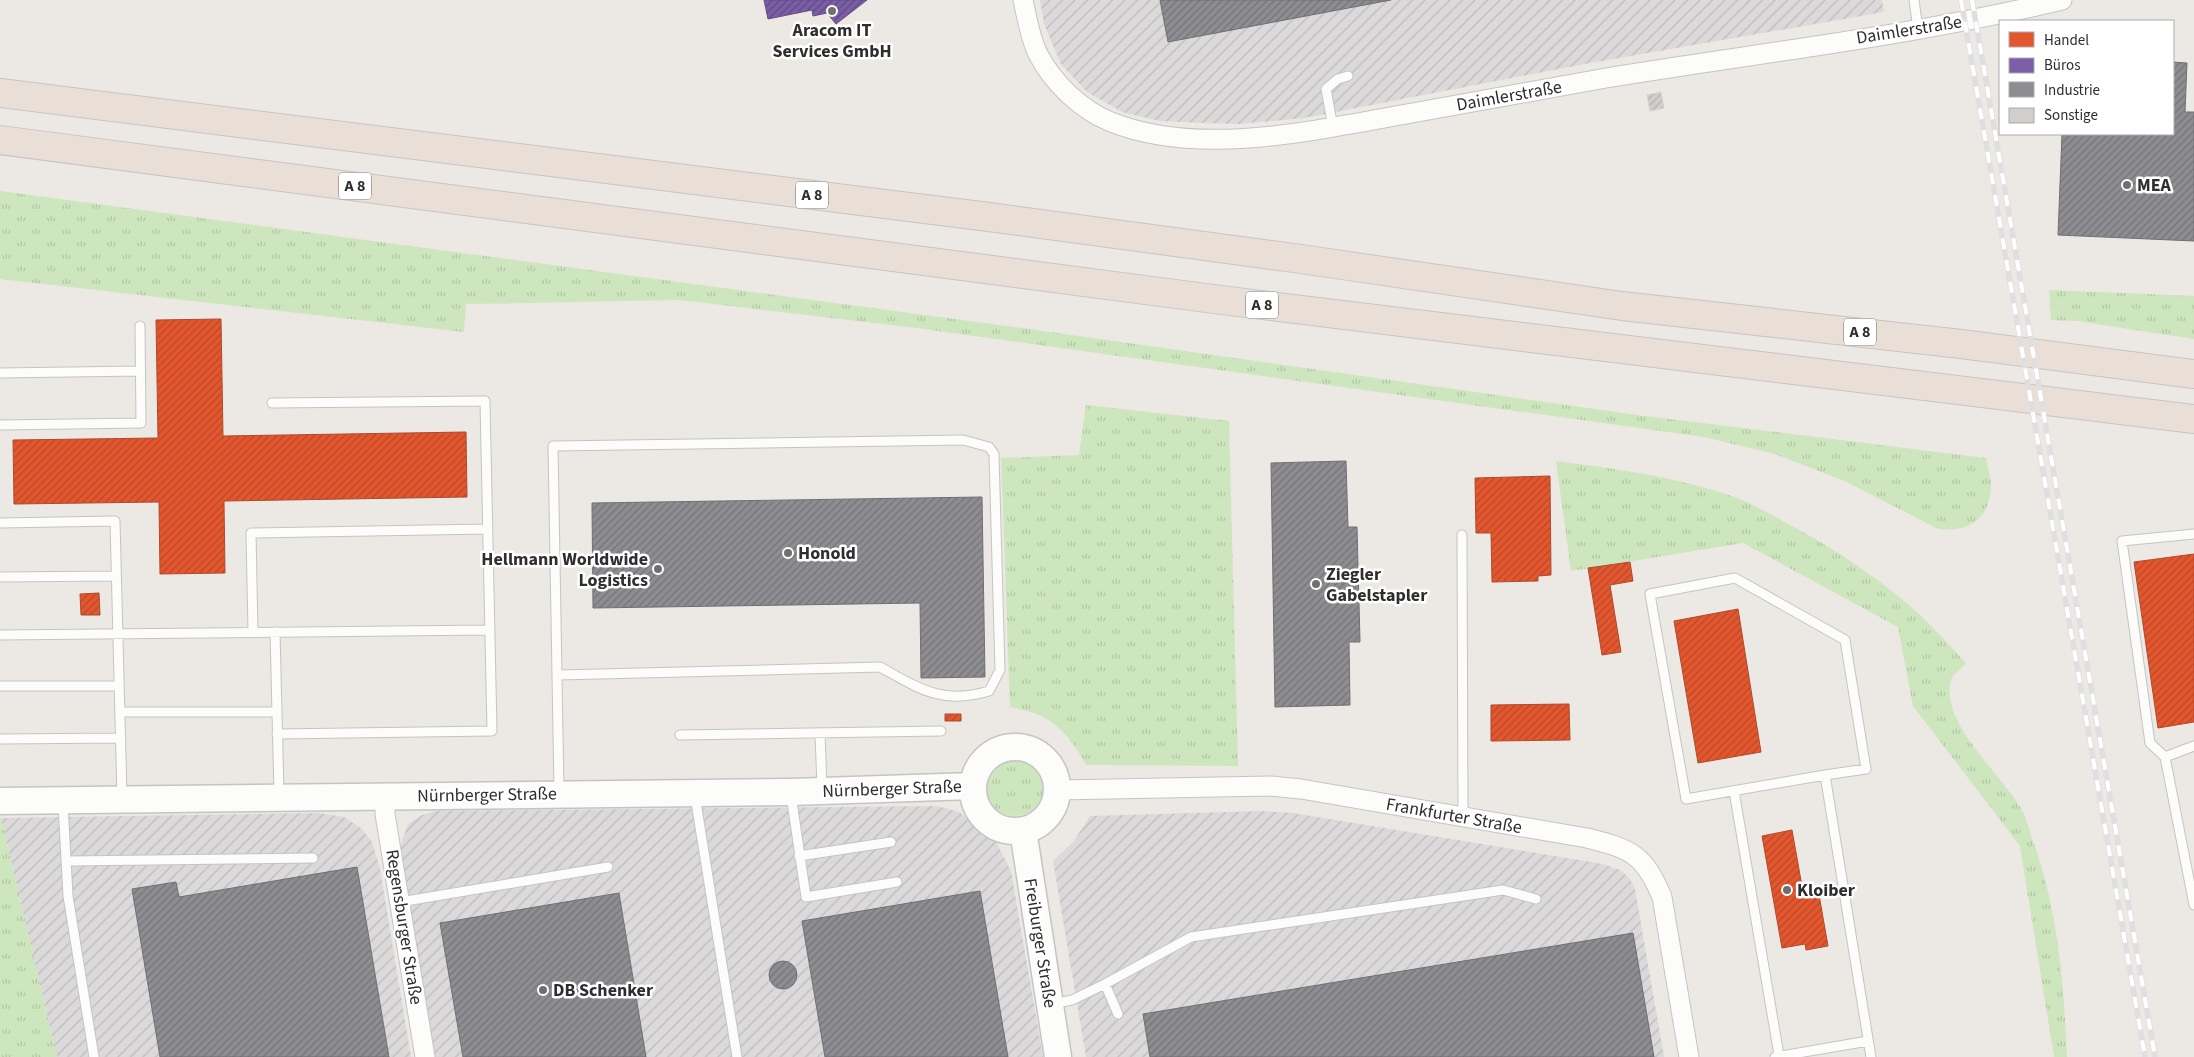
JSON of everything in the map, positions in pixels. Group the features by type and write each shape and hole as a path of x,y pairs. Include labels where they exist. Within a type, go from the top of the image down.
{"highway":[{"name":"A 8","path":"0,93 1019,221 1294,258 1622,306 1961,344 2194,374"},
{"name":"A 8","path":"0,140 1229,301 2194,419"},
{"path":"2097,362 2194,357"}],"street":[{"name":"Daimlerstraße","path":"1023,0 1037,53 1047,69 1075,99 1110,122 1136,130 1191,139 1237,138 1333,127 1602,79 1918,29 2062,0"},
{"path":"1025,748 1038,754 1048,763 1055,776 1057,790 1050,813 1041,822 1023,830 1004,829 991,823 981,813 975,800 973,786 977,772 985,760 1003,749 1025,748"},
{"name":"Nürnberger Straße","path":"0,802 791,792 973,786"},
{"name":"Frankfurter Straße","path":"1057,790 1271,786 1301,789 1587,838 1622,847 1640,859 1654,878 1666,912 1689,1057"},
{"name":"Regensburger Straße","path":"385,797 385,814 425,1057"},
{"name":"Freiburger Straße","path":"1023,830 1058,1057"}],"lane":[{"path":"1914,0 1918,29"},
{"path":"1333,127 1326,89 1338,78 1348,76"},
{"path":"0,425 141,423 140,326"},
{"path":"0,373 140,371"},
{"path":"272,403 485,401 492,731 277,734"},
{"path":"558,675 880,667 920,689 945,697 971,696 989,691 1000,670 994,454 989,447 962,440 552,446 559,794"},
{"path":"0,523 115,522 122,800"},
{"path":"253,632 251,533 487,529"},
{"path":"2194,534 2122,541 2150,743 2165,757 2194,905"},
{"path":"1462,535 1463,817"},
{"path":"0,577 116,576"},
{"path":"1735,578 1845,640 1866,770 1826,775 1686,799 1650,594 1735,578"},
{"path":"0,635 489,630"},
{"path":"275,632 279,798"},
{"path":"0,686 119,686"},
{"path":"120,712 277,712"},
{"path":"680,735 941,731"},
{"path":"820,732 822,791"},
{"path":"0,739 121,738"},
{"path":"2165,757 2194,746"},
{"path":"1826,775 1871,1057"},
{"path":"1734,791 1776,1056 1868,1041"},
{"path":"791,792 806,897 898,882"},
{"path":"695,793 698,824 737,1057"},
{"path":"63,801 68,896 94,1057"},
{"path":"799,856 891,842"},
{"path":"67,861 313,858"},
{"path":"400,902 608,868"},
{"path":"1049,1004 1072,1000 1191,937 1503,890 1536,899"},
{"path":"1105,984 1118,1014"}],"shaded area":[{"path":"1040,0 1882,0 1884,12 1590,63 1304,118 1240,124 1160,121 1122,112 1087,92 1061,64 1044,24"},
{"path":"937,806 959,812 987,833 996,842 1011,871 1043,1057 435,1057 400,847 408,824 422,815 436,811"},
{"path":"1261,811 1293,813 1603,864 1620,870 1630,879 1635,889 1664,1057 1086,1057 1053,861 1074,841 1090,816"},
{"path":"318,813 344,817 362,829 372,842 380,869 411,1057 57,1057 1,818"}],"green space":[{"path":"0,191 1022,328 1637,415 1986,458 1991,482 1990,494 1988,504 1983,513 1970,525 1950,530 1938,529 1847,482 1775,454 1704,437 916,328 680,300 466,304 464,332 0,279"},
{"path":"2049,290 2194,296 2194,339 2077,321 2051,320"},
{"path":"1086,405 1229,421 1238,766 1086,765 1073,744 1055,725 1037,714 1010,707 1001,458 1079,455"},
{"path":"1556,461 1661,477 1723,493 1753,505 1848,559 1917,613 1966,663 1951,680 1950,697 1963,731 2023,812 2042,867 2054,920 2062,975 2067,1057 2054,1057 2020,846 1913,706 1898,627 1743,543 1571,571"},
{"path":"1015,758 1026,760 1039,771 1044,787 1042,798 1031,811 1015,816 1004,814 991,803 986,787 988,776 999,763"},
{"path":"1,818 57,1057 0,1057"}],"building: Handel":[{"path":"221,319 223,436 466,432 467,497 224,501 225,573 160,574 159,502 14,504 13,440 158,438 156,320"},
{"path":"1550,476 1551,575 1538,576 1538,581 1492,582 1491,533 1476,533 1475,478"},
{"path":"2194,554 2194,722 2158,728 2134,562"},
{"path":"1630,562 1633,581 1610,585 1621,652 1602,655 1588,568"},
{"path":"99,593 100,615 81,615 80,594"},
{"path":"1738,609 1761,752 1698,763 1674,621"},
{"path":"1569,704 1570,740 1491,741 1491,705"},
{"path":"945,714 961,714 961,721 945,721"},
{"name":"Kloiber","path":"1792,830 1803,892 1818,889 1828,946 1806,950 1805,944 1782,948 1762,836"}],"building: Büros":[{"name":"Aracom IT Services GmbH","path":"764,0 867,0 836,24 827,13 813,16 812,10 768,19"}],"building: Industrie":[{"path":"1160,0 1391,0 1168,42"},
{"name":"MEA","path":"2174,62 2187,63 2185,112 2194,112 2194,241 2058,235 2062,135 2174,135"},
{"name":"Ziegler Gabelstapler","path":"1346,461 1348,527 1357,527 1360,642 1349,642 1350,705 1275,707 1271,463"},
{"name":"Honold","path":"982,497 985,677 921,678 920,603 593,608 592,503"},
{"path":"357,867 389,1057 160,1057 132,889 176,882 179,897"},
{"path":"980,891 1008,1057 825,1057 802,921"},
{"name":"DB Schenker","path":"619,893 646,1057 463,1057 440,923"},
{"path":"1633,933 1654,1057 1150,1057 1143,1014"},
{"path":"783,961 793,965 797,975 793,985 783,989 773,985 769,975 773,965"}],"building: Sonstige":[{"path":"1661,92 1664,108 1650,111 1647,95"}],"railway":[{"path":"1961,0 2145,1057"},
{"path":"1972,0 2155,1057"}],"place":[{"name":"Aracom IT Services GmbH","path":"832,11"},
{"name":"MEA","path":"2127,185"},
{"name":"Honold","path":"788,553"},
{"name":"Hellmann Worldwide Logistics","path":"658,569"},
{"name":"Ziegler Gabelstapler","path":"1316,584"},
{"name":"Kloiber","path":"1787,890"},
{"name":"DB Schenker","path":"543,990"}]}
